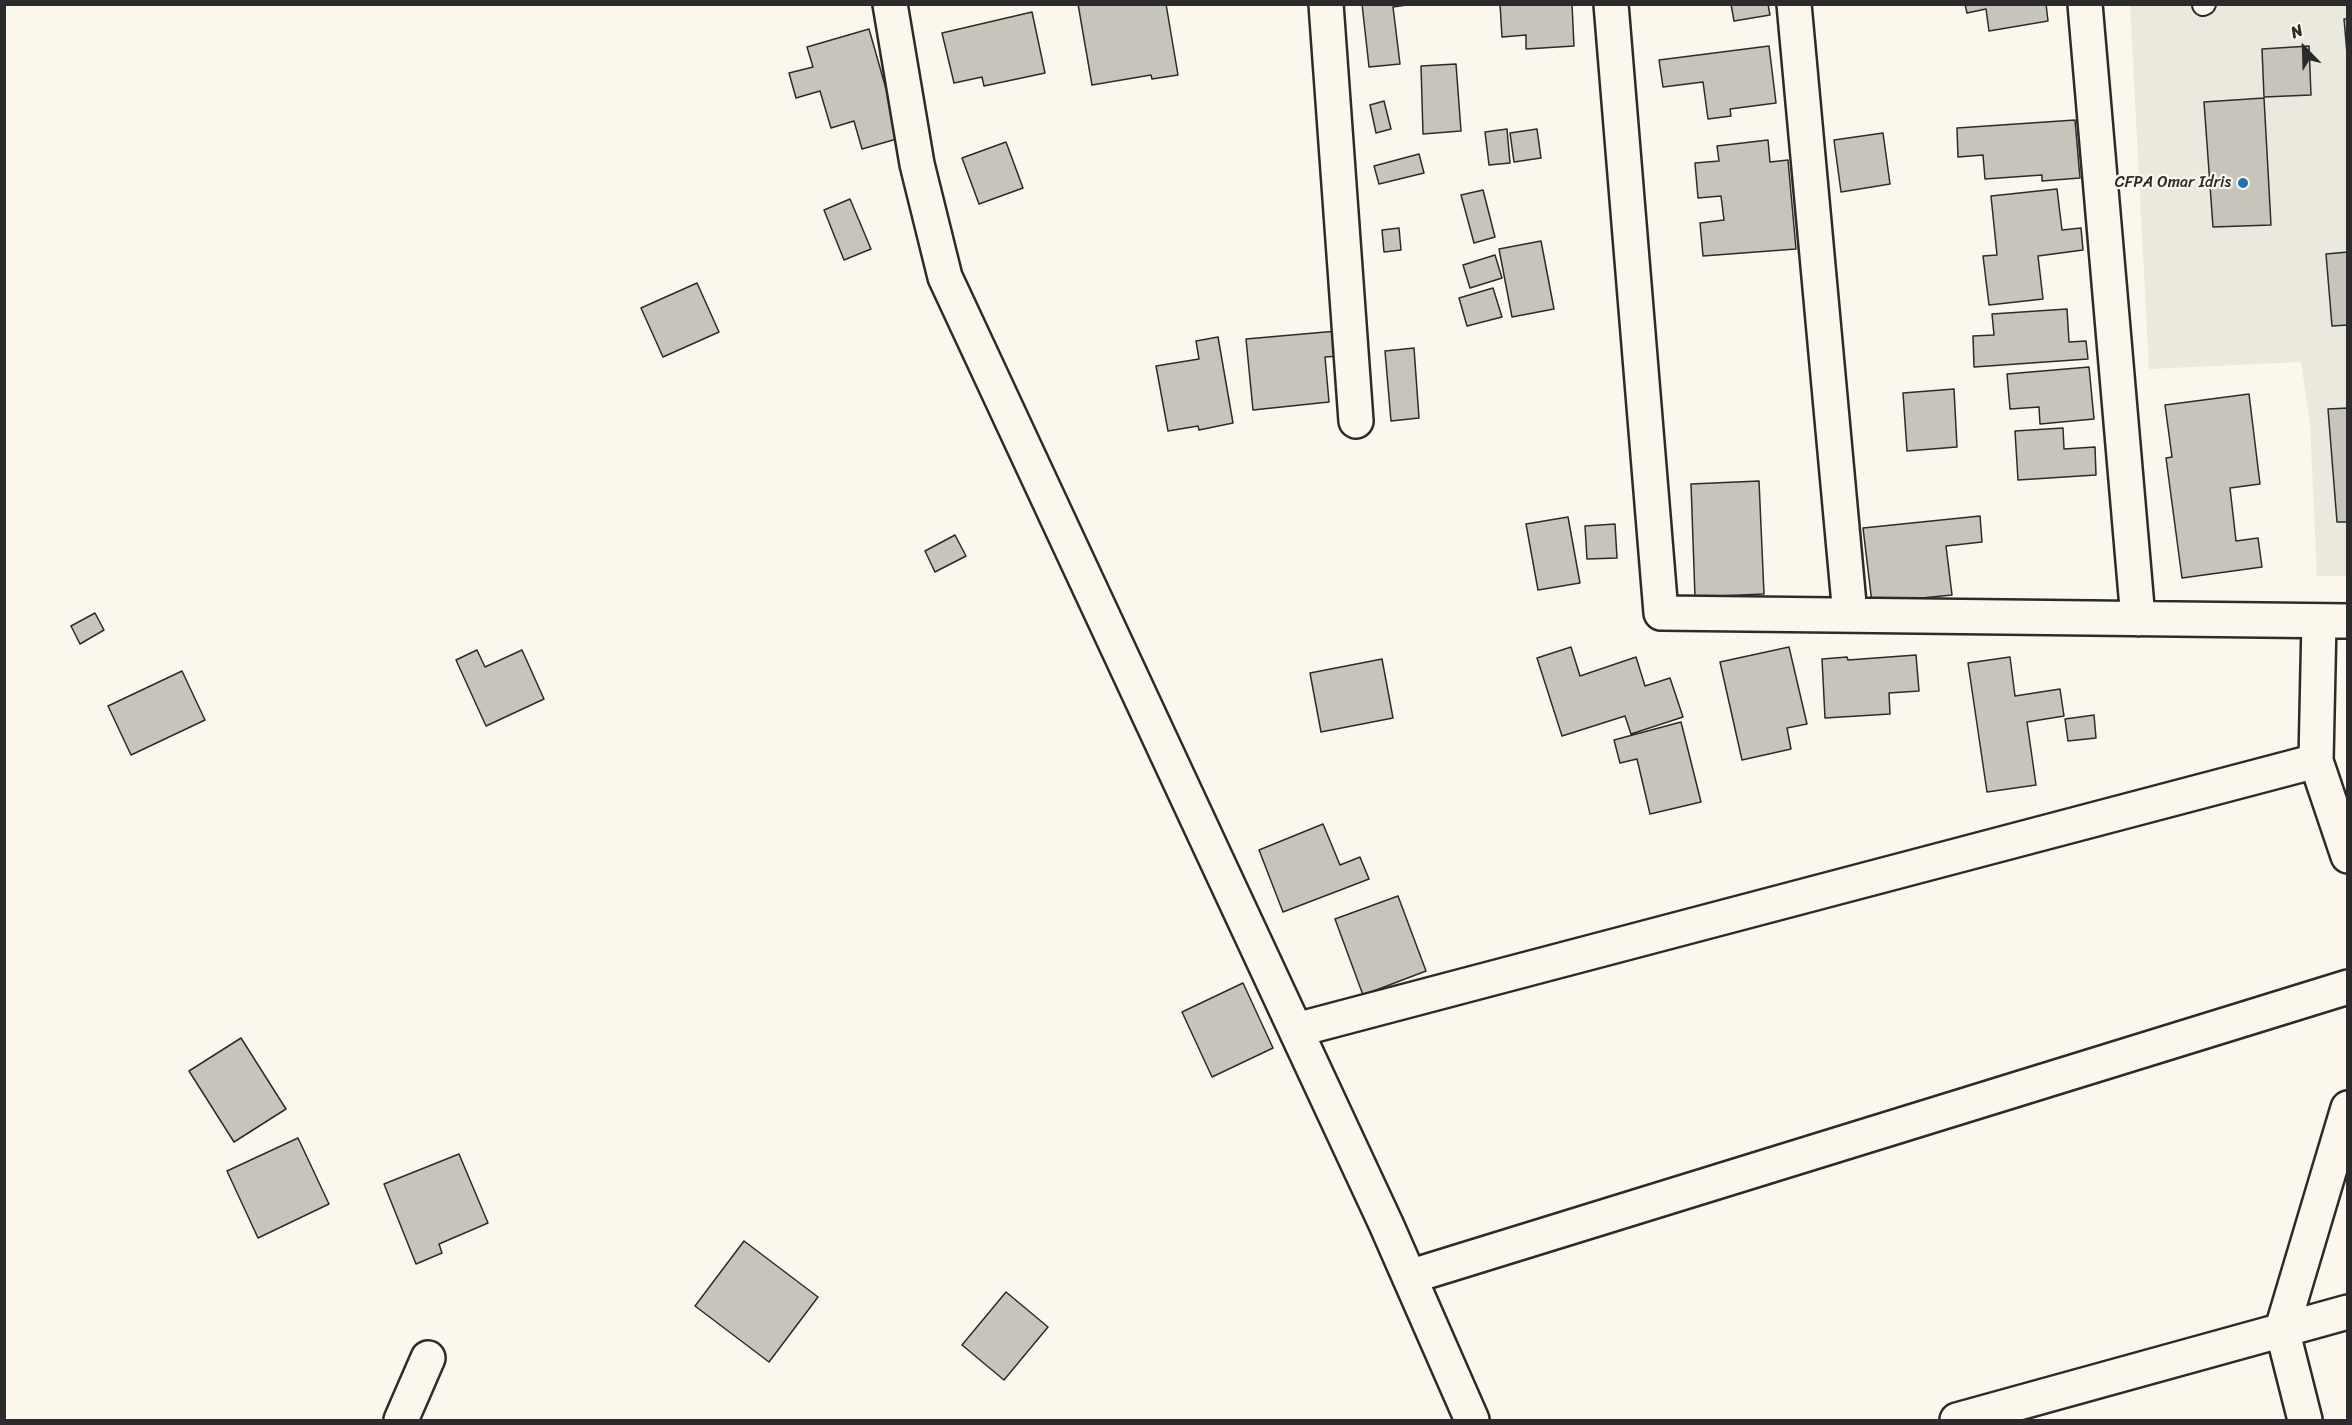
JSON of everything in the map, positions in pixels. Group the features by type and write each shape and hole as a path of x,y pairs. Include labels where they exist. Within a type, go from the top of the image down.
{"street":[{"path":"890,4 918,164 945,277 1296,1030 1472,1420"},
{"path":"1326,4 1356,421"},
{"path":"1611,4 1661,613 2333,621 2316,761 2348,856"},
{"path":"1794,4 1850,615"},
{"path":"2085,4 2138,619"},
{"path":"1296,1030 2316,761"},
{"path":"1409,1277 2348,987"},
{"path":"2305,1420 2282,1329 2348,1108"},
{"path":"1958,1420 2348,1311"},
{"path":"401,1420 428,1358"}],"shaded area":[{"name":"CFPA Omar Idris","path":"2130,5 2347,5 2347,576 2317,576 2310,423 2301,362 2149,369"}],"building":[{"path":"1078,4 1166,4 1178,75 1152,79 1151,75 1092,85"},
{"path":"1362,4 1413,4 1393,7 1400,64 1369,67"},
{"path":"1500,4 1572,4 1574,46 1526,49 1526,35 1502,37"},
{"path":"1731,4 1768,4 1770,15 1734,21"},
{"path":"1965,4 2046,4 2048,21 1989,31 1986,9 1967,13"},
{"path":"1032,12 1045,73 984,86 982,77 954,83 942,33"},
{"path":"2344,19 2348,19 2348,65"},
{"path":"869,29 900,138 862,149 854,121 831,128 820,91 796,98 789,73 813,67 807,47"},
{"path":"1769,46 1776,103 1730,109 1731,116 1708,119 1703,82 1663,87 1659,60"},
{"path":"2309,46 2311,95 2264,97 2262,49"},
{"path":"1456,64 1461,131 1423,134 1421,66"},
{"path":"2264,98 2271,225 2213,227 2204,102"},
{"path":"1384,101 1391,129 1376,133 1370,105"},
{"path":"2075,120 2080,178 2042,181 2042,175 1985,179 1983,155 1958,157 1957,128"},
{"path":"1507,129 1510,163 1489,165 1485,132"},
{"path":"1537,129 1541,158 1514,162 1510,133"},
{"path":"1883,133 1890,184 1841,192 1834,140"},
{"path":"1768,140 1770,162 1788,160 1796,249 1703,256 1700,223 1724,220 1721,196 1698,198 1695,163 1719,161 1717,146"},
{"path":"1006,142 1023,188 979,204 962,158"},
{"path":"1419,154 1424,173 1379,184 1374,166"},
{"path":"2057,189 2062,230 2081,228 2083,250 2038,256 2043,299 1989,305 1983,256 1997,255 1991,196"},
{"path":"1483,190 1495,237 1474,243 1461,195"},
{"path":"850,199 871,249 844,260 824,210"},
{"path":"1399,228 1401,250 1384,252 1382,230"},
{"path":"1541,241 1554,309 1512,317 1499,249"},
{"path":"2348,252 2348,325 2332,326 2326,254"},
{"path":"1495,255 1502,278 1470,288 1463,265"},
{"path":"697,283 719,332 663,357 641,308"},
{"path":"1493,288 1502,317 1467,326 1459,298"},
{"path":"2067,309 2069,342 2086,341 2088,359 1974,367 1973,336 1994,335 1992,314"},
{"path":"1337,331 1339,356 1325,357 1329,402 1253,410 1246,339"},
{"path":"1218,337 1233,423 1199,430 1198,426 1168,431 1156,366 1199,359 1196,341"},
{"path":"1414,348 1419,418 1391,421 1385,351"},
{"path":"2089,367 2094,419 2040,424 2039,407 2010,409 2007,374"},
{"path":"1954,389 1957,447 1907,451 1903,393"},
{"path":"2249,394 2260,484 2230,488 2236,541 2258,538 2262,567 2182,578 2166,458 2172,457 2165,405"},
{"path":"2348,408 2348,522 2337,522 2328,409"},
{"path":"2063,428 2064,449 2095,447 2096,475 2018,480 2015,431"},
{"path":"1759,481 1764,594 1695,597 1691,484"},
{"path":"1980,516 1982,542 1946,546 1952,595 1872,603 1863,528"},
{"path":"1568,517 1580,583 1538,590 1526,524"},
{"path":"1615,524 1617,558 1587,559 1585,526"},
{"path":"955,535 966,556 935,572 925,551"},
{"path":"95,613 104,630 80,644 71,626"},
{"path":"1571,647 1580,676 1636,657 1645,686 1670,678 1683,717 1631,734 1625,716 1562,736 1537,658"},
{"path":"1789,647 1807,724 1787,728 1791,749 1742,760 1720,662"},
{"path":"477,650 485,667 522,650 544,699 486,726 456,660"},
{"path":"1916,655 1919,691 1889,693 1890,714 1825,718 1822,659 1847,657 1848,660"},
{"path":"2010,657 2015,696 2060,689 2064,716 2027,722 2036,785 1987,792 1968,663"},
{"path":"1382,659 1393,718 1321,732 1310,673"},
{"path":"182,671 205,720 131,755 108,706"},
{"path":"2094,715 2096,738 2068,741 2065,719"},
{"path":"1681,722 1701,802 1650,814 1637,759 1620,763 1614,740"},
{"path":"1323,824 1340,865 1360,857 1369,879 1283,912 1259,850"},
{"path":"1398,896 1426,971 1363,995 1335,919"},
{"path":"1243,983 1273,1048 1212,1077 1182,1012"},
{"path":"241,1038 286,1109 234,1142 189,1071"},
{"path":"298,1138 329,1204 258,1238 227,1171"},
{"path":"459,1154 488,1223 439,1244 442,1253 416,1264 384,1184"},
{"path":"744,1241 818,1297 769,1362 695,1306"},
{"path":"1006,1292 1048,1327 1004,1380 962,1345"}],"place":[{"name":"CFPA Omar Idris","path":"2243,183"}]}
